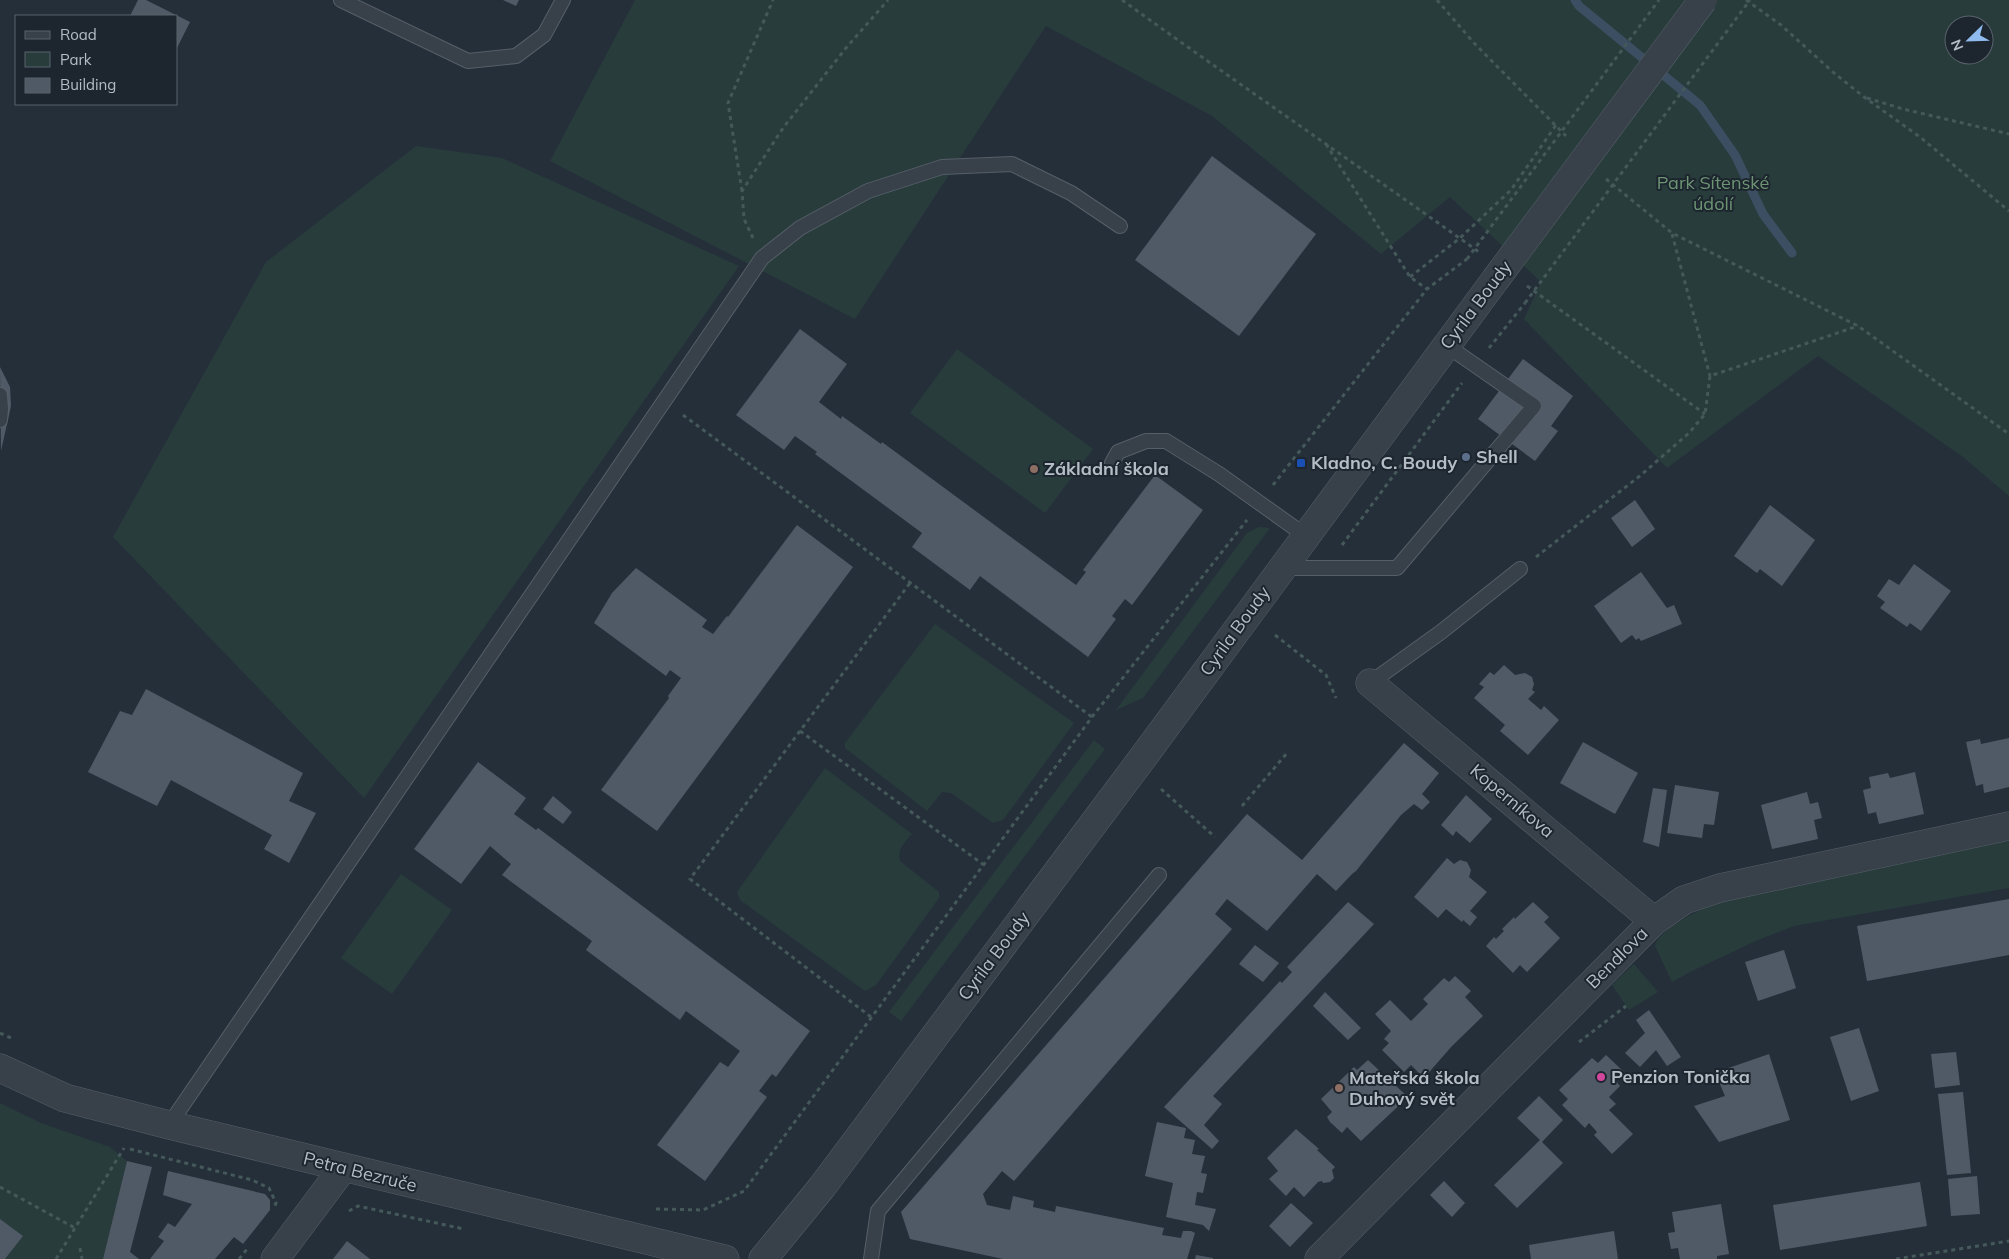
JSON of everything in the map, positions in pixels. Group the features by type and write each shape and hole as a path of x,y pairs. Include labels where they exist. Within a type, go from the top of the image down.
{"street":[{"name":"Cyrila Boudy","path":"763,1259 840,1163 1144,756 1281,568 1703,0"},
{"name":"Koperníkova","path":"1370,682 1654,921"},
{"name":"Bendlova","path":"1319,1259 1654,921 1684,900 1720,888 2009,826"},
{"name":"Petra Bezruče","path":"0,1068 65,1098 343,1168 724,1259"},
{"path":"275,1259 343,1168"}],"lane":[{"path":"341,0 468,61 516,56 544,35 563,0"},
{"path":"169,1125 762,258 800,228 868,191 942,168 1012,164 1071,193 1120,226"},
{"path":"1281,568 1397,568 1534,406 1446,345"},
{"path":"0,396 0,420"},
{"path":"1112,463 1118,452 1146,441 1166,441 1260,502 1306,536"},
{"path":"1370,682 1441,632 1520,569"},
{"path":"871,1259 878,1211 1160,874"}],"path":[{"path":"762,258 744,219 742,191 728,103 773,0"},
{"path":"742,191 783,128 846,48 888,0"},
{"path":"1122,0 1266,104 1324,142 1484,255"},
{"path":"1437,0 1474,43 1569,139"},
{"path":"657,1210 703,1210 744,1191 1092,718 1427,289 1467,258 1659,0"},
{"path":"1326,567 1475,366 1525,303 1748,0 1781,25 1834,73 1920,137 2009,211"},
{"path":"1864,97 1903,109 2009,134"},
{"path":"1410,277 1460,238 1511,190 1556,125"},
{"path":"1324,142 1410,277 1427,289"},
{"path":"1601,174 1672,233 1858,326 2009,434"},
{"path":"1520,569 1641,475 1689,433 1705,414 1710,376 1672,233"},
{"path":"1523,284 1705,414"},
{"path":"1710,376 1858,326"},
{"path":"664,401 1092,718"},
{"path":"871,1017 690,879 910,583"},
{"path":"1275,636 1326,675 1336,698"},
{"path":"800,731 984,865"},
{"path":"1242,806 1287,753"},
{"path":"1161,789 1215,837"},
{"path":"56,1259 124,1148"},
{"path":"130,1149 252,1180 269,1188 276,1203 273,1210"},
{"path":"0,1187 75,1228"},
{"path":"346,1213 358,1206 465,1229"},
{"path":"1896,1259 2009,1241"},
{"path":"239,1259 249,1245"},
{"path":"80,1248 82,1259"}],"green space":[{"name":"Park Sítenské údolí","path":"635,0 2009,0 2009,496 1963,457 1818,356 1667,468 1524,319 1541,282 1450,197 1381,254 1212,116 1046,26 855,319 550,161"},
{"path":"416,146 502,158 739,266 364,798 113,537 266,262"},
{"path":"957,349 1093,449 1045,513 910,413"},
{"path":"1259,527 1270,528 1143,698 1116,710 1247,533"},
{"path":"935,624 1074,723 1003,820 993,823 951,793 942,792 927,811 845,748 845,743"},
{"path":"1094,740 1105,749 901,1021 889,1012"},
{"path":"825,768 912,834 900,850 900,861 939,892 939,898 876,985 865,991 740,900 737,892"},
{"path":"2009,838 2009,888 1794,926 1758,940 1672,982 1655,946 1658,940 1672,926 1717,902"},
{"path":"401,874 452,910 392,994 341,958"},
{"path":"1634,964 1658,992 1629,1010 1612,985"},
{"path":"0,1103 41,1123 110,1147 127,1161 103,1259 5,1259 22,1236 0,1219"}],"building":[{"path":"138,0 146,0 176,15 130,15"},
{"path":"503,0 519,0 516,6"},
{"path":"178,16 190,22 178,46"},
{"path":"1212,156 1316,234 1239,336 1135,260"},
{"path":"800,329 847,364 819,402 841,419 842,416 881,444 882,442 1076,585 1086,572 1083,570 1155,475 1203,510 1132,605 1125,599 1112,616 1116,619 1088,657 980,576 970,590 912,547 922,533 815,454 817,452 795,436 784,450 736,415"},
{"path":"1523,359 1573,396 1551,426 1558,431 1535,461 1478,419"},
{"path":"0,367 10,387 11,406 1,451"},
{"path":"1635,500 1655,529 1632,547 1611,518"},
{"path":"1770,505 1815,540 1782,586 1760,569 1757,573 1734,556"},
{"path":"797,525 853,567 657,831 601,790 669,698 668,696 681,678 670,670 666,676 594,623 612,593 636,568 707,620 702,627 713,634 728,617"},
{"path":"1914,564 1951,591 1921,631 1910,623 1907,627 1880,608 1885,602 1877,596 1889,579 1899,585"},
{"path":"1641,572 1667,608 1674,605 1682,624 1641,641 1639,638 1636,640 1632,635 1621,643 1594,606"},
{"path":"1504,665 1515,675 1525,673 1532,677 1534,684 1532,690 1535,692 1528,699 1541,710 1544,706 1559,720 1528,755 1500,731 1505,725 1474,698 1484,687 1479,684 1490,672 1494,675"},
{"path":"146,689 303,773 289,801 316,813 289,863 264,849 272,835 171,780 157,806 88,772 120,711 132,715"},
{"path":"2009,738 2009,787 1984,793 1983,784 1976,786 1966,742 1980,739 1981,744"},
{"path":"1583,742 1638,773 1615,814 1560,783"},
{"path":"1404,743 1439,773 1422,794 1430,802 1422,810 1414,804 1401,815 1356,871 1336,891 1317,874 1267,931 1227,899 1215,914 1232,929 1014,1181 1002,1171 983,1194 987,1205 1010,1210 1013,1196 1034,1201 1033,1207 1055,1212 1056,1206 1164,1228 1162,1235 1181,1238 1183,1231 1191,1231 1195,1233 1187,1259 1003,1259 910,1239 901,1212 1247,814 1302,860"},
{"path":"478,762 526,798 514,814 536,830 538,828 810,1031 776,1077 772,1074 759,1091 767,1097 705,1181 657,1145 720,1062 728,1067 740,1051 686,1011 680,1020 586,950 592,941 502,875 511,864 490,846 461,884 414,849"},
{"path":"1915,772 1924,814 1879,824 1876,812 1868,814 1863,790 1871,788 1869,777 1888,773 1890,778"},
{"path":"1675,785 1719,792 1714,825 1704,824 1702,838 1667,833"},
{"path":"1653,788 1667,790 1659,847 1643,842"},
{"path":"1807,792 1810,804 1818,802 1822,818 1814,820 1818,839 1772,849 1761,805"},
{"path":"1466,795 1492,819 1470,843 1456,831 1453,836 1441,825"},
{"path":"553,796 572,812 563,824 543,809"},
{"path":"1447,858 1454,864 1460,860 1467,862 1471,870 1469,877 1487,892 1470,911 1477,917 1470,926 1446,909 1438,918 1414,897"},
{"path":"2009,899 2009,955 1867,981 1857,926"},
{"path":"1348,902 1374,924 1213,1096 1222,1104 1204,1125 1219,1141 1212,1149 1164,1107 1280,981 1282,983 1292,972 1287,967"},
{"path":"1533,902 1549,917 1544,922 1560,938 1527,972 1520,965 1513,973 1486,946 1494,937 1496,939 1504,931 1502,929 1514,917 1515,919"},
{"path":"1255,945 1279,963 1263,982 1239,964"},
{"path":"1784,950 1796,988 1758,1001 1745,962"},
{"path":"1455,976 1471,991 1465,997 1483,1016 1452,1046 1424,1078 1411,1065 1404,1072 1382,1050 1389,1043 1384,1039 1391,1031 1375,1014 1390,1000 1411,1021 1428,1004 1423,999 1444,978 1449,982"},
{"path":"1325,992 1361,1028 1348,1040 1313,1006"},
{"path":"1649,1010 1681,1057 1667,1066 1656,1050 1640,1067 1625,1053 1645,1033 1636,1020"},
{"path":"1859,1028 1879,1091 1851,1101 1830,1037"},
{"path":"1956,1052 1960,1085 1935,1088 1931,1054"},
{"path":"1769,1054 1790,1120 1719,1142 1694,1106 1725,1096 1719,1082 1720,1071"},
{"path":"1606,1055 1623,1071 1615,1080 1620,1086 1609,1097 1616,1104 1609,1110 1633,1134 1612,1154 1594,1135 1597,1132 1589,1123 1585,1128 1562,1105 1568,1099 1559,1090 1592,1058 1598,1063"},
{"path":"1368,1060 1408,1097 1361,1141 1347,1127 1342,1133 1330,1122 1327,1117 1332,1112 1321,1099 1354,1067 1357,1070"},
{"path":"1963,1092 1971,1173 1947,1175 1938,1094"},
{"path":"1539,1096 1563,1120 1542,1142 1563,1163 1517,1208 1494,1185 1540,1140 1517,1118"},
{"path":"1157,1122 1186,1128 1184,1138 1195,1140 1192,1154 1205,1156 1201,1173 1207,1174 1203,1193 1197,1192 1195,1205 1216,1209 1209,1231 1203,1225 1166,1217 1173,1183 1145,1176"},
{"path":"1296,1129 1319,1149 1317,1150 1335,1167 1332,1170 1334,1178 1330,1182 1318,1182 1304,1197 1294,1187 1286,1196 1269,1179 1278,1171 1267,1158"},
{"path":"127,1161 152,1167 130,1252 139,1259 103,1259"},
{"path":"168,1171 265,1194 270,1200 270,1210 243,1244 234,1237 215,1259 150,1259 164,1241 158,1237 168,1223 175,1227 192,1204 163,1195"},
{"path":"1977,1176 1980,1214 1951,1216 1948,1179"},
{"path":"1444,1181 1465,1203 1452,1217 1430,1195"},
{"path":"1920,1182 1927,1226 1780,1250 1773,1205"},
{"path":"1291,1203 1313,1223 1290,1247 1269,1226"},
{"path":"1721,1204 1729,1254 1717,1256 1717,1259 1680,1259 1678,1248 1671,1249 1668,1233 1675,1232 1672,1212"},
{"path":"0,1219 23,1236 5,1259 0,1259"},
{"path":"1614,1231 1618,1259 1531,1259 1529,1245"},
{"path":"347,1241 370,1259 333,1259"},
{"path":"1196,1255 1213,1258 1213,1259 1195,1259"}],"waterway":[{"path":"1575,0 1579,6 1700,105 1735,155 1763,214 1792,253"}],"place":[{"name":"Shell","path":"1466,457"},
{"name":"Kladno, C. Boudy","path":"1301,463"},
{"name":"Základní škola","path":"1034,469"},
{"name":"Penzion Tonička","path":"1601,1077"},
{"name":"Mateřská škola Duhový svět","path":"1339,1088"}]}
